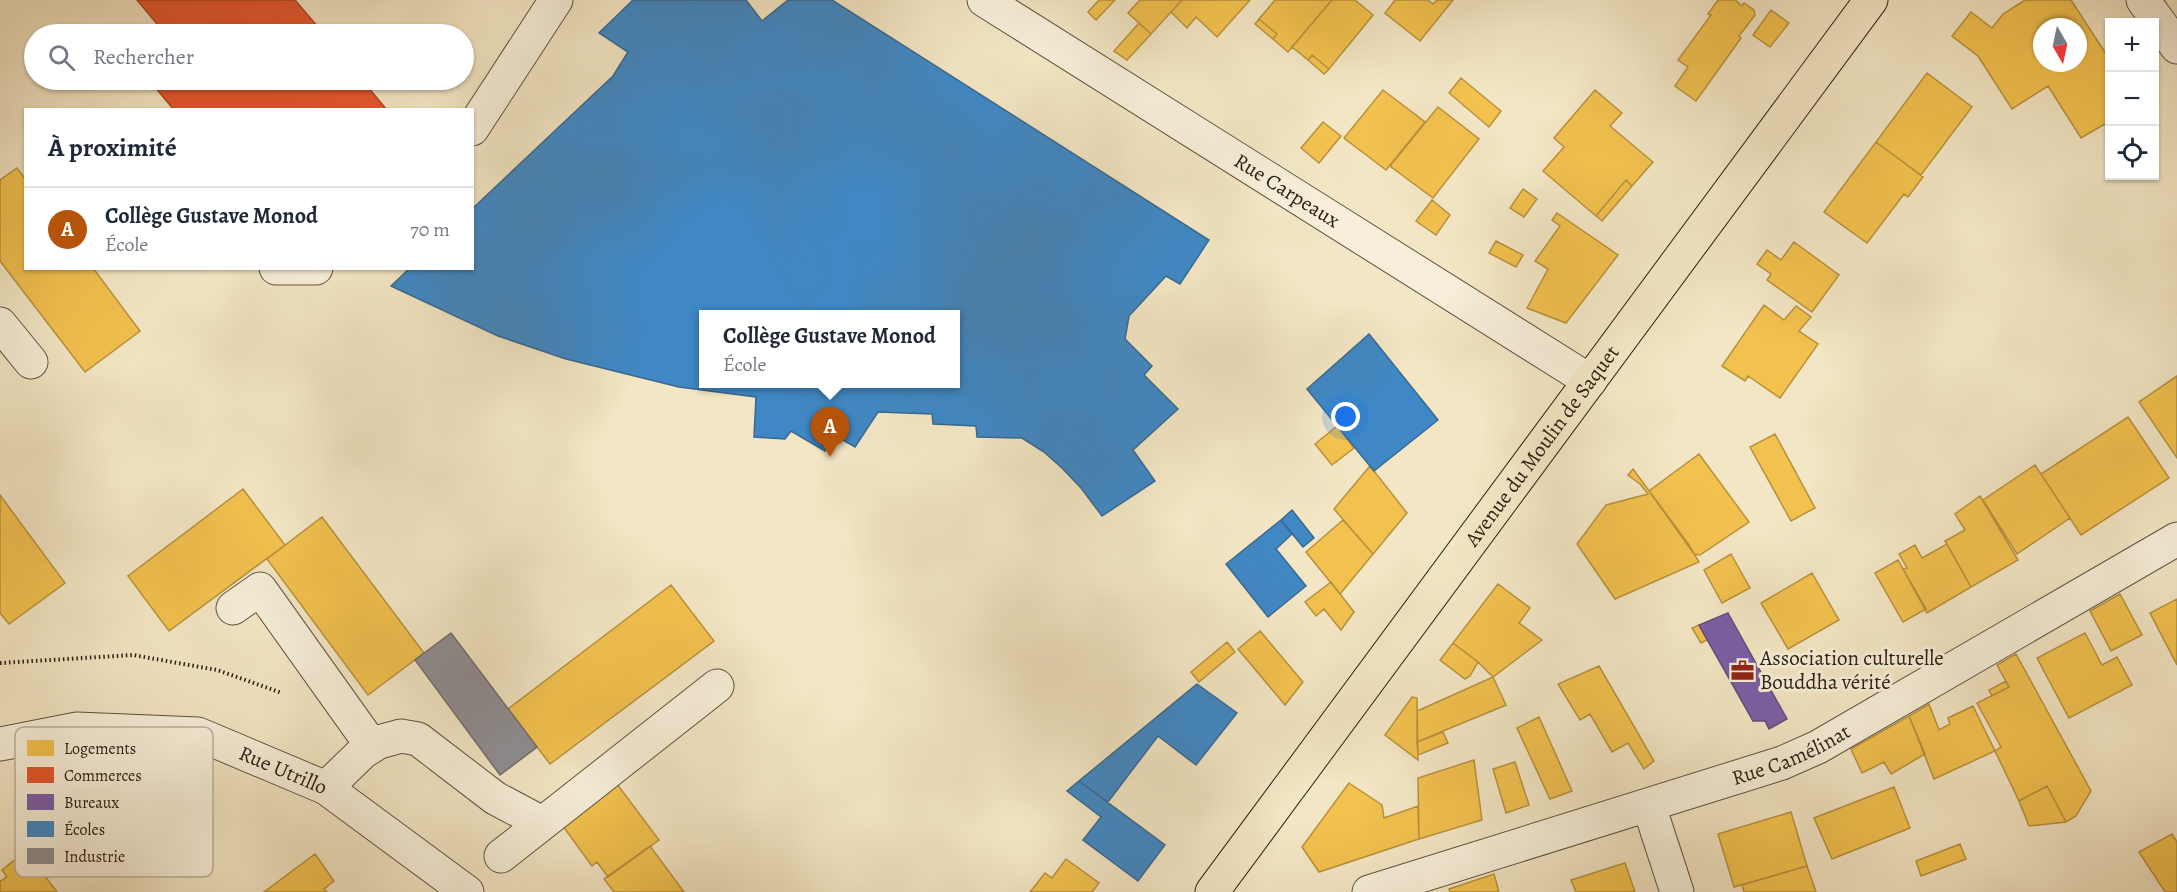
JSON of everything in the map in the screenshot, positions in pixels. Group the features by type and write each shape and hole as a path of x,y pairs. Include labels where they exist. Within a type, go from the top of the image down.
{"main road":[{"name":"Avenue du Moulin de Saquet","path":"1222,889 1590,381 1871,0"}],"street":[{"path":"474,126 556,0"},
{"name":"Rue Carpeaux","path":"984,0 1590,381"},
{"path":"2143,0 2177,47"},
{"path":"0,324 31,362"},
{"name":"Rue Camélinat","path":"1369,892 1782,764 1818,747 2177,539"},
{"path":"233,608 260,590 372,746"},
{"path":"501,856 717,686"},
{"path":"326,788 363,752 379,742 401,736 418,739 495,798 542,823"},
{"name":"Rue Utrillo","path":"213,740 326,788 467,892"},
{"name":"Rue Utrillo","path":"0,744 15,741"},
{"path":"1649,806 1677,892"}],"path":[{"path":"0,663 133,655 217,670 283,694"}],"building: Logements":[{"path":"1099,0 1115,0 1096,20 1088,12"},
{"path":"1140,0 1182,0 1151,34 1128,13"},
{"path":"1182,0 1250,0 1217,37 1196,17 1187,28 1171,12"},
{"path":"1275,0 1331,1 1288,52 1273,39 1277,34 1259,19"},
{"path":"1332,0 1355,0 1373,15 1329,69 1312,55 1308,60 1292,47"},
{"path":"1395,0 1428,0 1433,4 1437,0 1453,0 1420,41 1385,13"},
{"path":"1718,0 1735,0 1742,6 1744,3 1754,10 1755,15 1696,101 1675,86 1688,67 1678,60 1711,15 1708,14"},
{"path":"2025,0 2071,0 2083,18 2033,18 2033,72 2087,72 2087,25 2105,52 2105,124 2081,138 2048,86 2012,109 1978,56 1952,36 1971,12 1992,28 2003,14"},
{"path":"1771,10 1789,23 1770,47 1753,35"},
{"path":"1259,19 1277,34 1273,39 1255,24"},
{"path":"1139,23 1151,34 1127,60 1114,51"},
{"path":"1312,55 1329,69 1324,74 1308,60"},
{"path":"1927,73 1972,107 1921,175 1876,142"},
{"path":"1461,78 1501,111 1489,127 1449,93"},
{"path":"1383,90 1425,122 1386,170 1344,138"},
{"path":"1595,90 1622,113 1610,126 1653,162 1632,186 1626,180 1596,216 1543,171 1564,147 1554,138"},
{"path":"1438,107 1479,139 1433,198 1390,166"},
{"path":"1323,122 1341,136 1319,163 1301,148"},
{"path":"1876,142 1923,177 1908,197 1904,194 1867,243 1824,212"},
{"path":"17,168 24,177 24,270 94,270 140,331 85,372 0,261 0,180"},
{"path":"1626,180 1632,186 1602,221 1596,216"},
{"path":"1523,189 1537,199 1524,217 1510,208"},
{"path":"1432,200 1450,215 1436,235 1416,221"},
{"path":"1557,213 1618,255 1566,323 1527,308 1548,269 1535,261 1560,226 1552,220"},
{"path":"1496,241 1523,255 1516,267 1489,253"},
{"path":"1794,242 1839,275 1812,312 1767,280 1771,274 1757,264 1767,250 1781,260"},
{"path":"1764,305 1784,320 1796,306 1811,317 1799,331 1818,344 1780,398 1748,376 1745,381 1722,366"},
{"path":"2177,376 2177,458 2139,402"},
{"path":"2128,417 2169,478 2081,535 2041,474"},
{"path":"1337,426 1354,448 1332,465 1315,444"},
{"path":"1775,434 1815,508 1791,521 1750,447"},
{"path":"1699,454 1749,522 1700,555 1694,554 1649,491"},
{"path":"2035,465 2070,518 2017,554 1983,500"},
{"path":"1370,466 1407,513 1373,554 1334,509"},
{"path":"1633,469 1699,562 1615,599 1577,544 1606,505 1648,494 1628,475"},
{"path":"243,489 285,545 169,631 128,576"},
{"path":"0,495 65,583 9,624 0,613"},
{"path":"1980,496 2018,560 1971,587 1945,541 1965,530 1955,514"},
{"path":"322,517 424,653 368,695 267,559"},
{"path":"1343,520 1373,554 1340,594 1306,552"},
{"path":"1947,544 1971,587 1927,613 1903,569 1907,568 1899,554 1915,545 1922,558"},
{"path":"1731,554 1750,588 1722,603 1704,570"},
{"path":"1898,560 1926,609 1903,622 1875,573"},
{"path":"1812,573 1839,620 1788,649 1761,603"},
{"path":"1331,582 1354,612 1341,630 1324,609 1316,616 1305,602"},
{"path":"1498,584 1530,608 1519,623 1542,640 1493,677 1453,643"},
{"path":"671,585 714,641 550,764 508,709"},
{"path":"2120,594 2142,635 2111,651 2090,611"},
{"path":"2177,599 2177,665 2150,613"},
{"path":"1699,625 1707,640 1701,643 1692,628"},
{"path":"1260,631 1303,682 1285,705 1238,649"},
{"path":"2085,633 2102,665 2117,657 2132,685 2069,718 2037,658"},
{"path":"1227,642 1235,652 1199,682 1191,672"},
{"path":"1453,643 1478,662 1470,676 1465,679 1440,660"},
{"path":"2016,654 2091,791 2076,816 2066,822 2047,786 2019,801 1995,751 2001,747 1977,703 2009,687 1997,665"},
{"path":"1599,666 1654,761 1644,769 1628,743 1612,752 1590,714 1580,720 1558,684"},
{"path":"1493,677 1506,705 1417,742 1417,711"},
{"path":"2006,681 2009,687 1992,696 1989,690"},
{"path":"1412,697 1417,698 1418,760 1385,735"},
{"path":"1929,704 1939,730 1950,724 1948,718 1973,706 1995,751 1934,779 1909,716"},
{"path":"1909,716 1925,754 1891,774 1884,762 1862,773 1851,749"},
{"path":"1539,717 1572,791 1550,799 1517,728"},
{"path":"1443,732 1448,743 1418,755 1417,742"},
{"path":"1474,760 1482,820 1419,839 1418,778"},
{"path":"1515,762 1529,805 1506,813 1493,769"},
{"path":"1349,783 1382,805 1384,818 1418,806 1419,839 1319,872 1302,847"},
{"path":"617,784 659,840 608,877 597,862 592,866 562,825"},
{"path":"2047,786 2066,822 2029,826 2019,801"},
{"path":"1894,787 1910,828 1832,859 1814,818"},
{"path":"1791,812 1807,866 1734,887 1718,834"},
{"path":"2172,834 2177,842 2177,892 2165,892 2139,852"},
{"path":"1960,844 1966,859 1921,876 1916,861"},
{"path":"650,846 684,892 614,892 604,879"},
{"path":"315,854 334,881 324,889 327,892 264,892"},
{"path":"1066,859 1099,883 1092,892 1030,892 1045,873 1052,878"},
{"path":"15,860 15,877 46,877 57,892 0,892 0,881 7,877 2,870"},
{"path":"1625,863 1635,892 1576,892 1571,880"},
{"path":"1807,866 1816,892 1744,892 1742,885"},
{"path":"1494,874 1499,892 1450,892 1449,889"}],"building: Commerces":[{"path":"137,0 295,0 315,24 157,24"},
{"path":"157,90 370,90 385,108 172,108"}],"building: Bureaux":[{"path":"1728,613 1787,719 1769,729 1765,721 1753,721 1699,625"}],"building: Écoles":[{"path":"633,0 746,0 762,21 788,0 832,0 1209,240 1180,284 1166,276 1129,316 1125,339 1152,366 1144,375 1178,409 1133,450 1155,481 1102,516 1062,468 1044,452 1022,438 977,437 976,426 933,424 932,414 878,412 855,447 836,436 825,451 791,431 785,439 754,437 756,397 679,387 566,359 498,336 391,286 408,270 474,270 474,207 613,76 628,52 599,33"},
{"path":"1369,334 1438,420 1374,471 1307,389"},
{"path":"1292,510 1314,538 1303,547 1281,520"},
{"path":"1281,520 1292,534 1276,549 1306,586 1268,617 1226,564"},
{"path":"1197,684 1237,713 1196,765 1158,736 1108,802 1079,781"},
{"path":"1079,781 1165,845 1138,881 1083,840 1101,817 1067,791"}],"building: Industrie":[{"path":"451,633 537,747 500,775 415,660"}],"place":[{"name":"Collège Gustave Monod","path":"830,457"},
{"name":"Association culturelle Bouddha vérité","path":"1742,670"}]}
